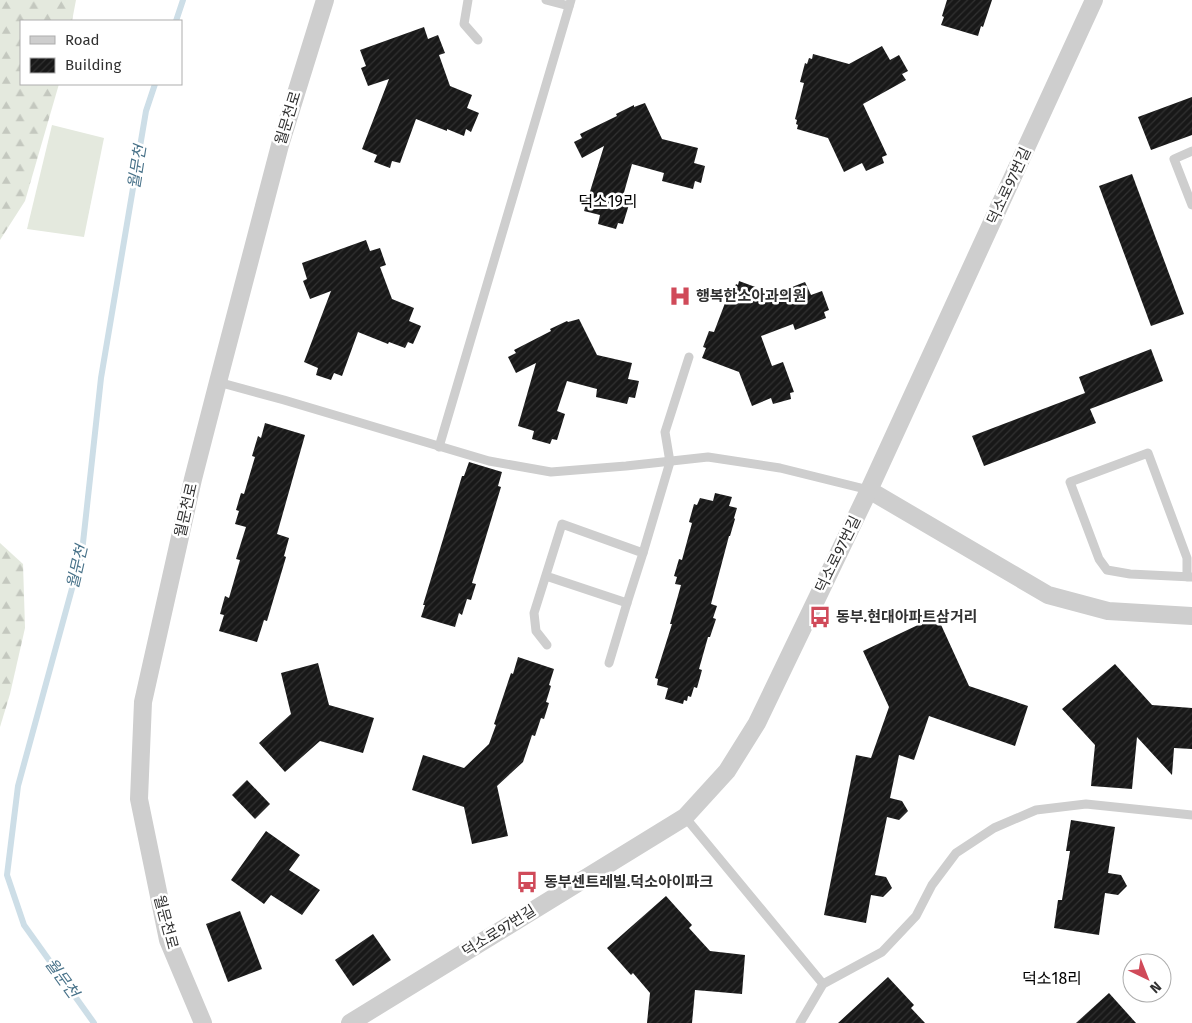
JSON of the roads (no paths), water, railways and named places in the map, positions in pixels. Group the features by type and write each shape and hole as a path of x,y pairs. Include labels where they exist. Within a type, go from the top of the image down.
{"street":[{"name":"월문천로","path":"203,1023 168,940 138,799 143,702 193,479 218,382 280,145 325,0"},
{"name":"덕소로97번길","path":"350,1023 685,817 727,771 757,723 869,490 1094,0"},
{"path":"869,490 1048,595 1108,611 1192,616"}],"lane":[{"path":"468,0 464,24 478,40"},
{"path":"439,446 570,3 546,0"},
{"path":"1192,152 1174,159 1192,204"},
{"path":"609,663 670,462 665,432 688,357"},
{"path":"218,382 489,461 551,472 708,457 780,468 869,490"},
{"path":"1148,453 1187,558 1189,577 1130,574 1107,570 1099,558 1070,482 1148,453"},
{"path":"547,645 536,631 534,612 562,524 643,553"},
{"path":"546,576 627,603"},
{"path":"800,1023 823,984 882,952 916,916 932,885 956,854 994,828 1036,810 1086,804 1192,815"},
{"path":"685,817 823,984"}],"waterway":[{"name":"월문천","path":"176,20 183,0"},
{"name":"월문천","path":"94,1023 24,925 7,875 18,786 82,552 101,378 146,111 155,85"}],"place":[{"name":"행복한소아과의원","path":"680,296"},
{"name":"동부.현대아파트삼거리","path":"820,617"},
{"name":"동부센트레빌.덕소아이파크","path":"527,882"}],"district":[{"name":"덕소19리","path":"608,201"},
{"name":"덕소18리","path":"1052,978"}]}
